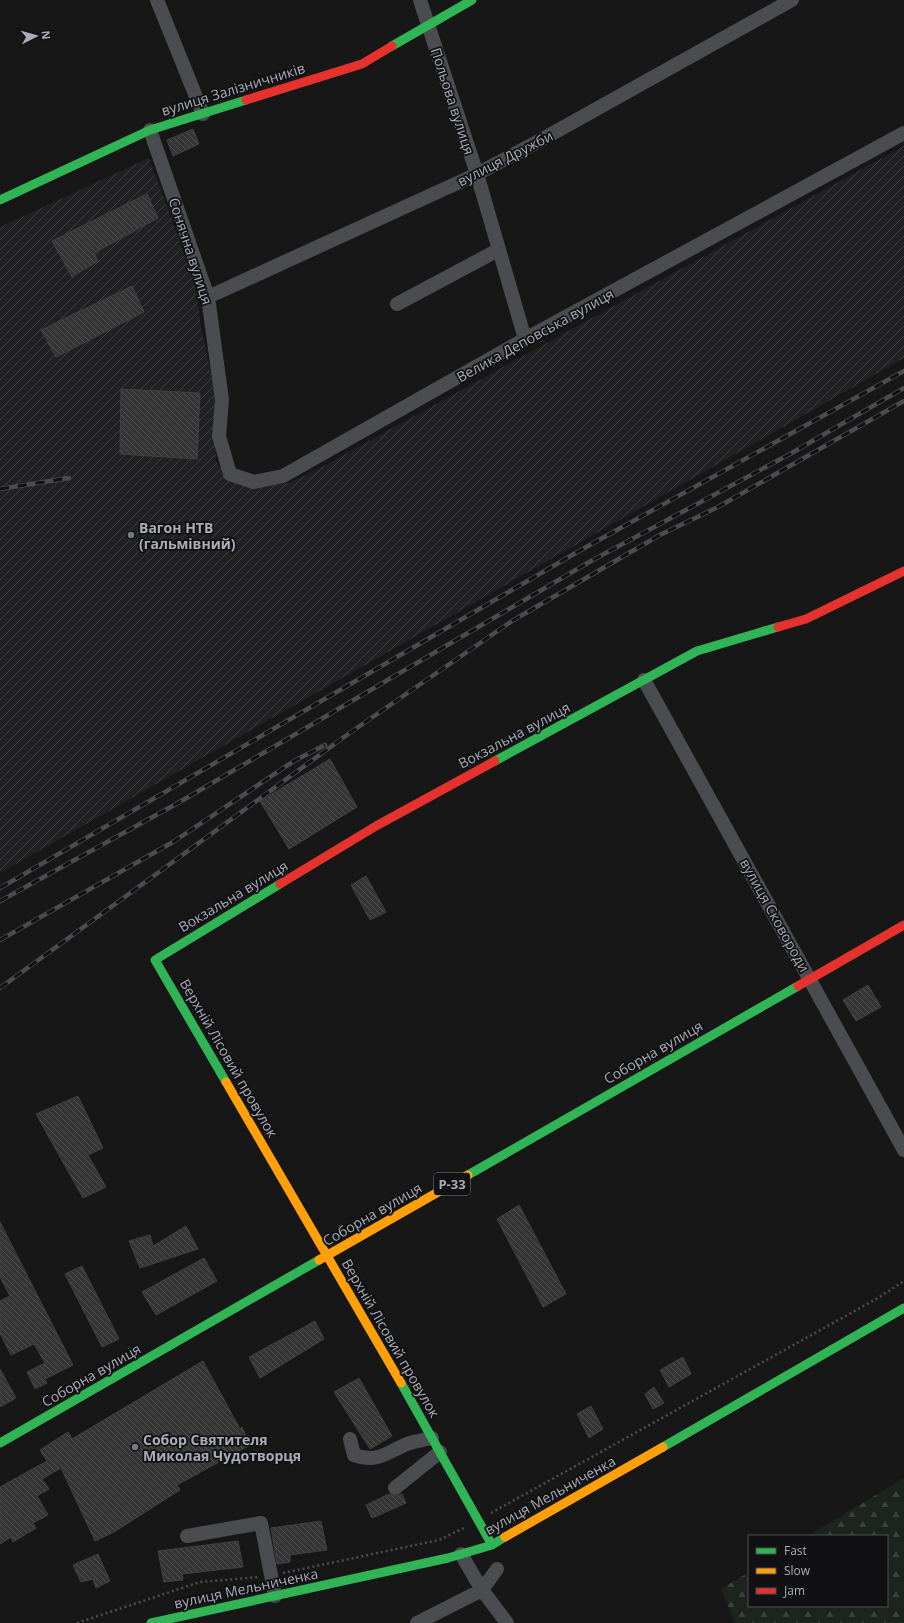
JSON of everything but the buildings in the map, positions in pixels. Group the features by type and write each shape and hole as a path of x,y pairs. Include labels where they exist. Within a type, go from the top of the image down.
{"street":[{"path":"157,0 203,114"},
{"name":"Польова вулиця","path":"420,0 477,174 498,250 526,339"},
{"name":"вулиця Залізничників","path":"0,200 150,130 362,64 472,0"},
{"name":"вулиця Дружби","path":"208,297 477,174 546,138 792,0"},
{"name":"Сонячна вулиця","path":"150,130 208,297 222,400"},
{"name":"Велика Деповська вулиця","path":"222,400 219,436 230,474 254,482 283,476 526,339 904,133"},
{"path":"397,304 498,250"},
{"name":"Вокзальна вулиця","path":"155,960 376,826 697,651 806,619 904,571"},
{"name":"вулиця Сковороди","path":"644,680 904,1150"},
{"name":"Соборна вулиця","path":"0,1443 904,925"},
{"name":"Верхній Лісовий провулок","path":"155,960 328,1255 492,1545"},
{"name":"вулиця Мельниченка","path":"151,1623 461,1554 492,1545 904,1308"},
{"path":"350,1439 354,1455 368,1460 383,1456 409,1443 432,1438"},
{"path":"395,1488 440,1452"},
{"path":"187,1536 261,1523 275,1596"},
{"path":"461,1554 482,1590 507,1623"},
{"path":"417,1623 482,1590 497,1569"}],"path":[{"path":"76,1623 200,1582 271,1575 439,1540 478,1520 878,1298 904,1281"}],"shaded area":[{"path":"904,146 904,358 0,873 0,227 149,158 195,283 201,327 215,393 216,461 225,477 247,485 289,483 320,468"}],"green space":[{"path":"904,1478 904,1623 735,1623 721,1589 748,1573 748,1607 888,1607 888,1535 810,1535"}],"railway":[{"path":"0,888 579,551 904,371"},
{"path":"0,901 178,803 591,561 790,454 904,388"},
{"path":"0,988 351,732 512,621 660,535 718,507 904,401"},
{"path":"0,489 69,478"},
{"path":"0,940 173,842 294,761 325,745"}],"traffic: fast":[{"path":"392,46 472,0"},
{"path":"0,200 150,130 246,100"},
{"path":"495,761 697,651 778,627"},
{"path":"226,1082 155,960 280,884"},
{"path":"468,1175 798,986"},
{"path":"0,1443 319,1260"},
{"path":"663,1447 904,1308"},
{"path":"401,1383 492,1545"},
{"path":"151,1623 448,1558 492,1545 505,1537"}],"traffic: slow":[{"path":"226,1082 401,1383"},
{"path":"319,1260 468,1175"},
{"path":"505,1537 663,1447"}],"traffic: jam":[{"path":"246,100 362,64 392,46"},
{"path":"778,627 806,619 904,571"},
{"path":"280,884 376,826 495,761"},
{"path":"798,986 904,925"}],"place":[{"name":"Вагон НТВ (гальмівний)","path":"131,535"},
{"name":"Собор Святителя Миколая Чудотворця","path":"135,1447"}]}
